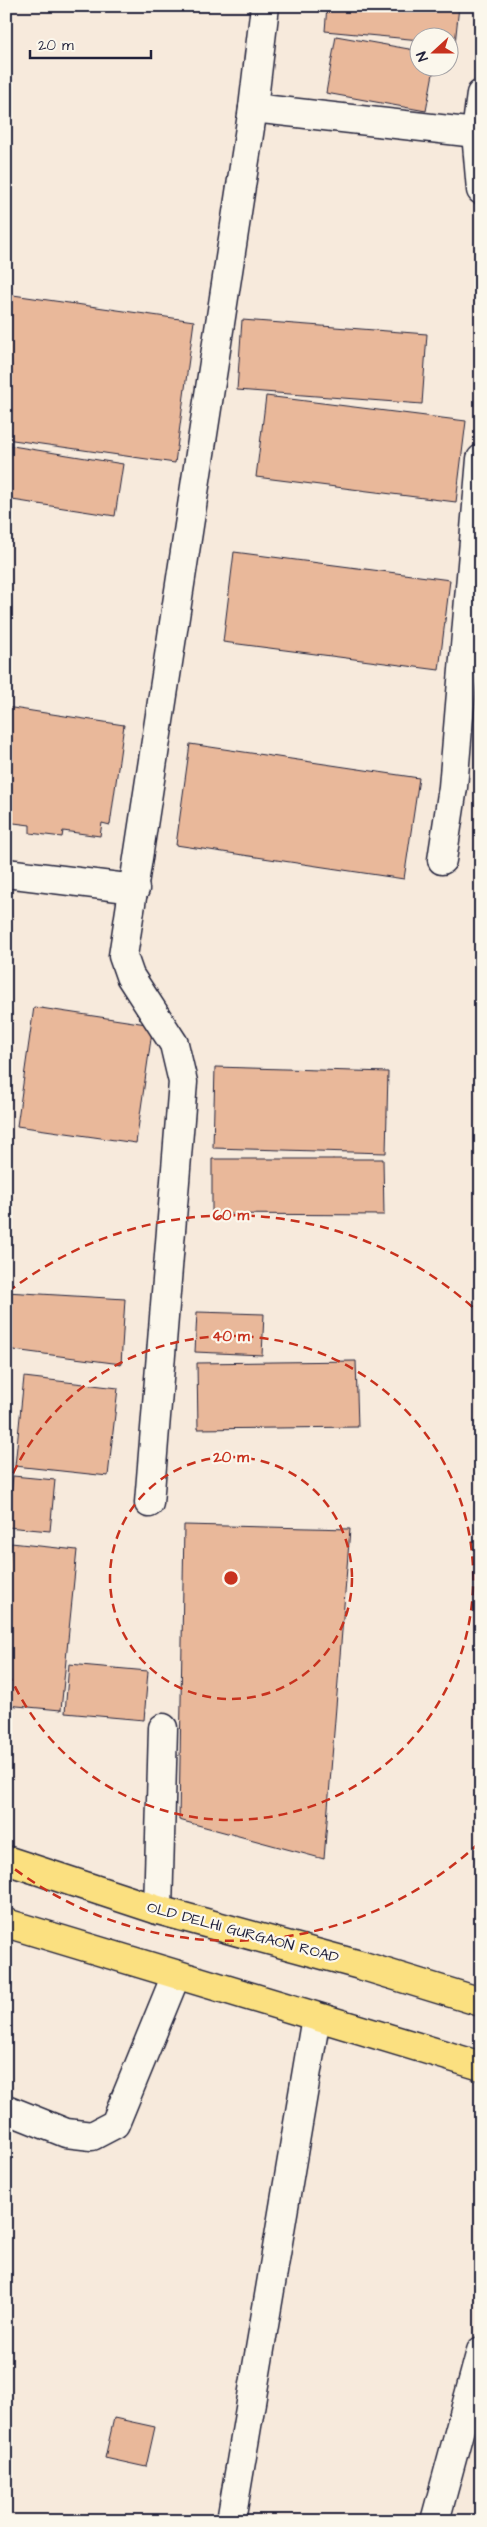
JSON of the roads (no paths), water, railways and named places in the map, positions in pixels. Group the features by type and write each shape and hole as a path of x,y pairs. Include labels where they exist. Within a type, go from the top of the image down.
{"main road":[{"name":"OLD DELHI GURGAON ROAD","path":"6,1860 158,1910 360,1965 481,2002"},
{"path":"6,1923 481,2066"}],"street":[{"path":"149,1503 183,1082 174,1044 130,976 123,956 135,890 178,589 253,108 265,6"},
{"path":"481,94 476,133 481,190"},
{"path":"253,108 476,133"},
{"path":"442,860 454,787 481,459"},
{"path":"6,873 135,890"},
{"path":"158,1910 163,1728"},
{"path":"6,2109 66,2133 92,2136 115,2124 176,1975"},
{"path":"231,2521 316,2017"},
{"path":"435,2521 481,2351"}]}
